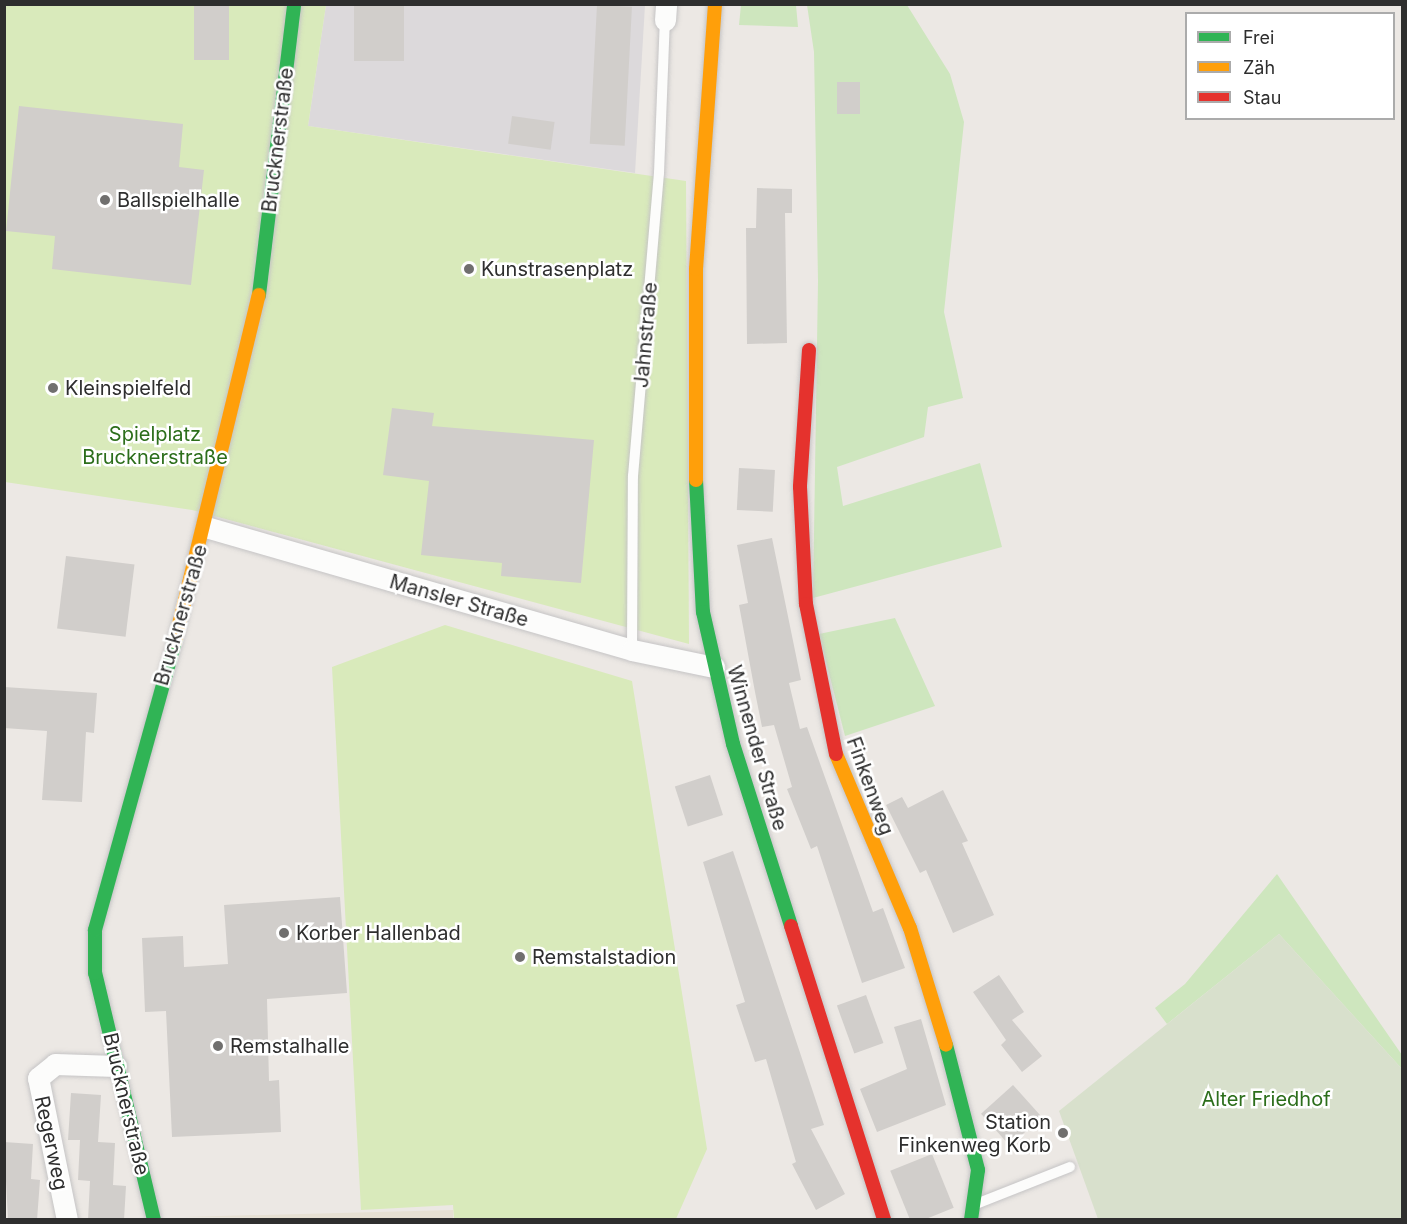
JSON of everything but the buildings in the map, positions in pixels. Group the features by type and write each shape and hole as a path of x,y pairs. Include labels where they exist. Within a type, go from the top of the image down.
{"street":[{"name":"Brucknerstraße","path":"154,1220 95,973 94,930 207,527 255,326 294,4"},
{"name":"Winnender Straße","path":"715,4 696,269 698,556 714,667 733,744 884,1220"},
{"name":"Finkenweg","path":"809,350 800,487 806,604 824,707 842,777 910,928 951,1059 978,1170 976,1204 971,1220"},
{"name":"Mansler Straße","path":"207,527 632,651 714,667"},
{"name":"Regerweg","path":"66,1220 38,1078 56,1064 116,1066"}],"lane":[{"name":"Jahnstraße","path":"632,651 633,476 659,173 666,12"},
{"path":"976,1204 1070,1167"}],"shaded area":[{"path":"326,5 645,5 635,173 308,126"},
{"path":"453,1210 453,1220 183,1217"}],"green space":[{"name":"Spielplatz Brucknerstraße","path":"4,5 326,5 308,126 686,181 689,644 192,510 5,482"},
{"path":"741,5 796,5 798,27 739,25"},
{"path":"807,5 907,5 950,74 964,122 944,312 963,398 928,407 924,437 837,467 843,506 980,463 1002,547 813,598 818,281 814,52"},
{"path":"895,618 935,706 845,736 819,634"},
{"path":"445,625 632,681 707,1149 676,1219 454,1219 453,1205 361,1210 332,667"},
{"path":"1277,874 1402,1055 1402,1069 1279,934 1167,1024 1155,1008 1185,984"},
{"name":"Alter Friedhof","path":"1279,934 1402,1069 1402,1219 1098,1219 1059,1111"}],"traffic: fast":[{"path":"259,295 294,4"},
{"path":"696,480 703,612 733,744 791,926"},
{"path":"154,1220 95,973 95,930 175,641"},
{"path":"946,1045 978,1170 971,1220"}],"traffic: slow":[{"path":"696,480 696,269 715,4"},
{"path":"175,641 259,295"},
{"path":"836,754 910,928 946,1045"}],"traffic: jam":[{"path":"809,350 800,487 806,604 836,754"},
{"path":"791,926 884,1220"}],"place":[{"name":"Ballspielhalle","path":"105,200"},
{"name":"Kunstrasenplatz","path":"469,269"},
{"name":"Kleinspielfeld","path":"53,388"},
{"name":"Korber Hallenbad","path":"284,933"},
{"name":"Remstalstadion","path":"520,957"},
{"name":"Remstalhalle","path":"218,1046"},
{"name":"Station Finkenweg Korb","path":"1063,1133"}]}
